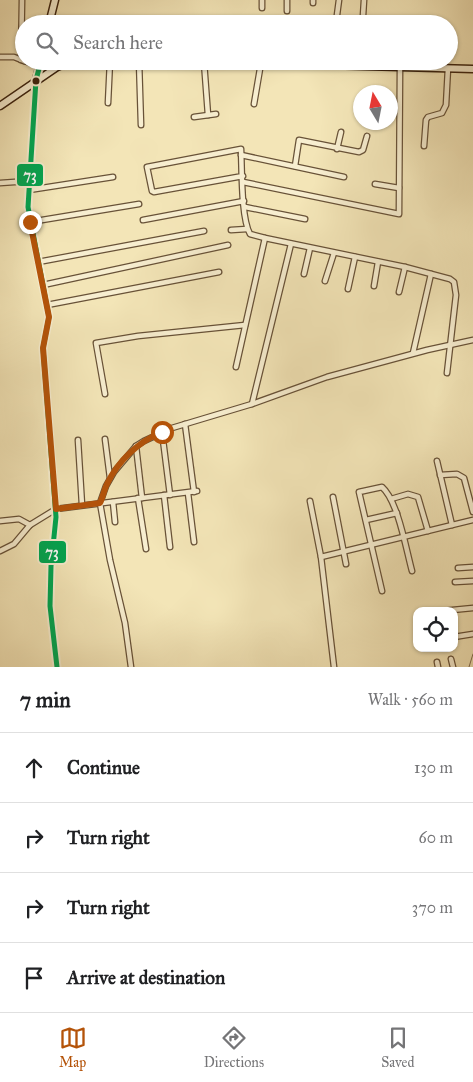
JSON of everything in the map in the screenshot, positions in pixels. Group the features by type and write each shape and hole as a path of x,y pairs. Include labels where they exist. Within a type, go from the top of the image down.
{"main road":[{"path":"51,15 55,0"},
{"path":"458,68 473,69"},
{"path":"36,80 38,70"},
{"path":"0,106 52,70"}],"street":[{"path":"22,0 22,15"},
{"path":"262,0 262,8"},
{"path":"287,0 287,11"},
{"path":"337,15 339,0"},
{"path":"363,15 364,0"},
{"path":"0,57 15,57"},
{"path":"108,103 110,70"},
{"path":"139,70 141,125"},
{"path":"205,70 208,115"},
{"path":"254,104 259,70"},
{"path":"243,182 399,214 400,70"},
{"path":"424,146 426,120 428,117 442,112 446,105 448,70"},
{"path":"36,80 28,207 49,317 43,348 56,509 50,606 57,667"},
{"path":"194,117 216,114"},
{"path":"337,149 341,132"},
{"path":"295,166 299,140 359,152 363,150 367,136"},
{"path":"243,176 154,192 152,191 147,167 241,149 243,176 244,204 247,229 250,234 405,267 450,279 456,287 447,373"},
{"path":"241,155 344,177"},
{"path":"29,190 113,177"},
{"path":"0,184 30,181"},
{"path":"375,184 399,188"},
{"path":"30,222 139,204"},
{"path":"143,220 244,204 305,219"},
{"path":"231,230 247,229"},
{"path":"38,262 204,231"},
{"path":"236,367 264,238"},
{"path":"252,404 291,244"},
{"path":"43,285 228,245"},
{"path":"304,274 310,248"},
{"path":"325,281 334,253"},
{"path":"348,289 355,257"},
{"path":"374,286 378,262"},
{"path":"399,292 405,267"},
{"path":"46,305 219,272"},
{"path":"413,353 431,274"},
{"path":"105,394 96,343 138,336 245,325"},
{"path":"131,667 125,623 110,560 100,503 110,478 136,446 162,432 252,404 327,377 413,353 473,340"},
{"path":"185,424 193,492 194,542"},
{"path":"162,432 170,547"},
{"path":"105,439 110,478"},
{"path":"78,440 82,505"},
{"path":"136,446 146,549"},
{"path":"437,461 452,525"},
{"path":"440,475 457,474 464,478 473,512"},
{"path":"382,590 359,492 382,487 388,493 397,513 412,571"},
{"path":"0,551 8,549 14,544 30,524 56,509 193,492"},
{"path":"391,499 408,494 418,497 428,530"},
{"path":"333,497 346,564"},
{"path":"310,501 321,557 334,667"},
{"path":"113,502 115,522"},
{"path":"366,520 397,513"},
{"path":"0,521 19,519 30,524"},
{"path":"321,557 473,520"},
{"path":"458,568 473,567"},
{"path":"455,582 473,581"},
{"path":"458,609 473,608"},
{"path":"458,636 473,634"},
{"path":"451,659 453,667"}],"waterway":[{"path":"469,667 473,654"}],"transit line":[{"name":"73","path":"39,70 36,80 28,207 49,317 43,348 56,517 51,566 50,606 57,667"}],"route":[{"path":"30,222 49,317 43,348 56,509 100,503 106,486 120,464 136,446 162,432"}]}
